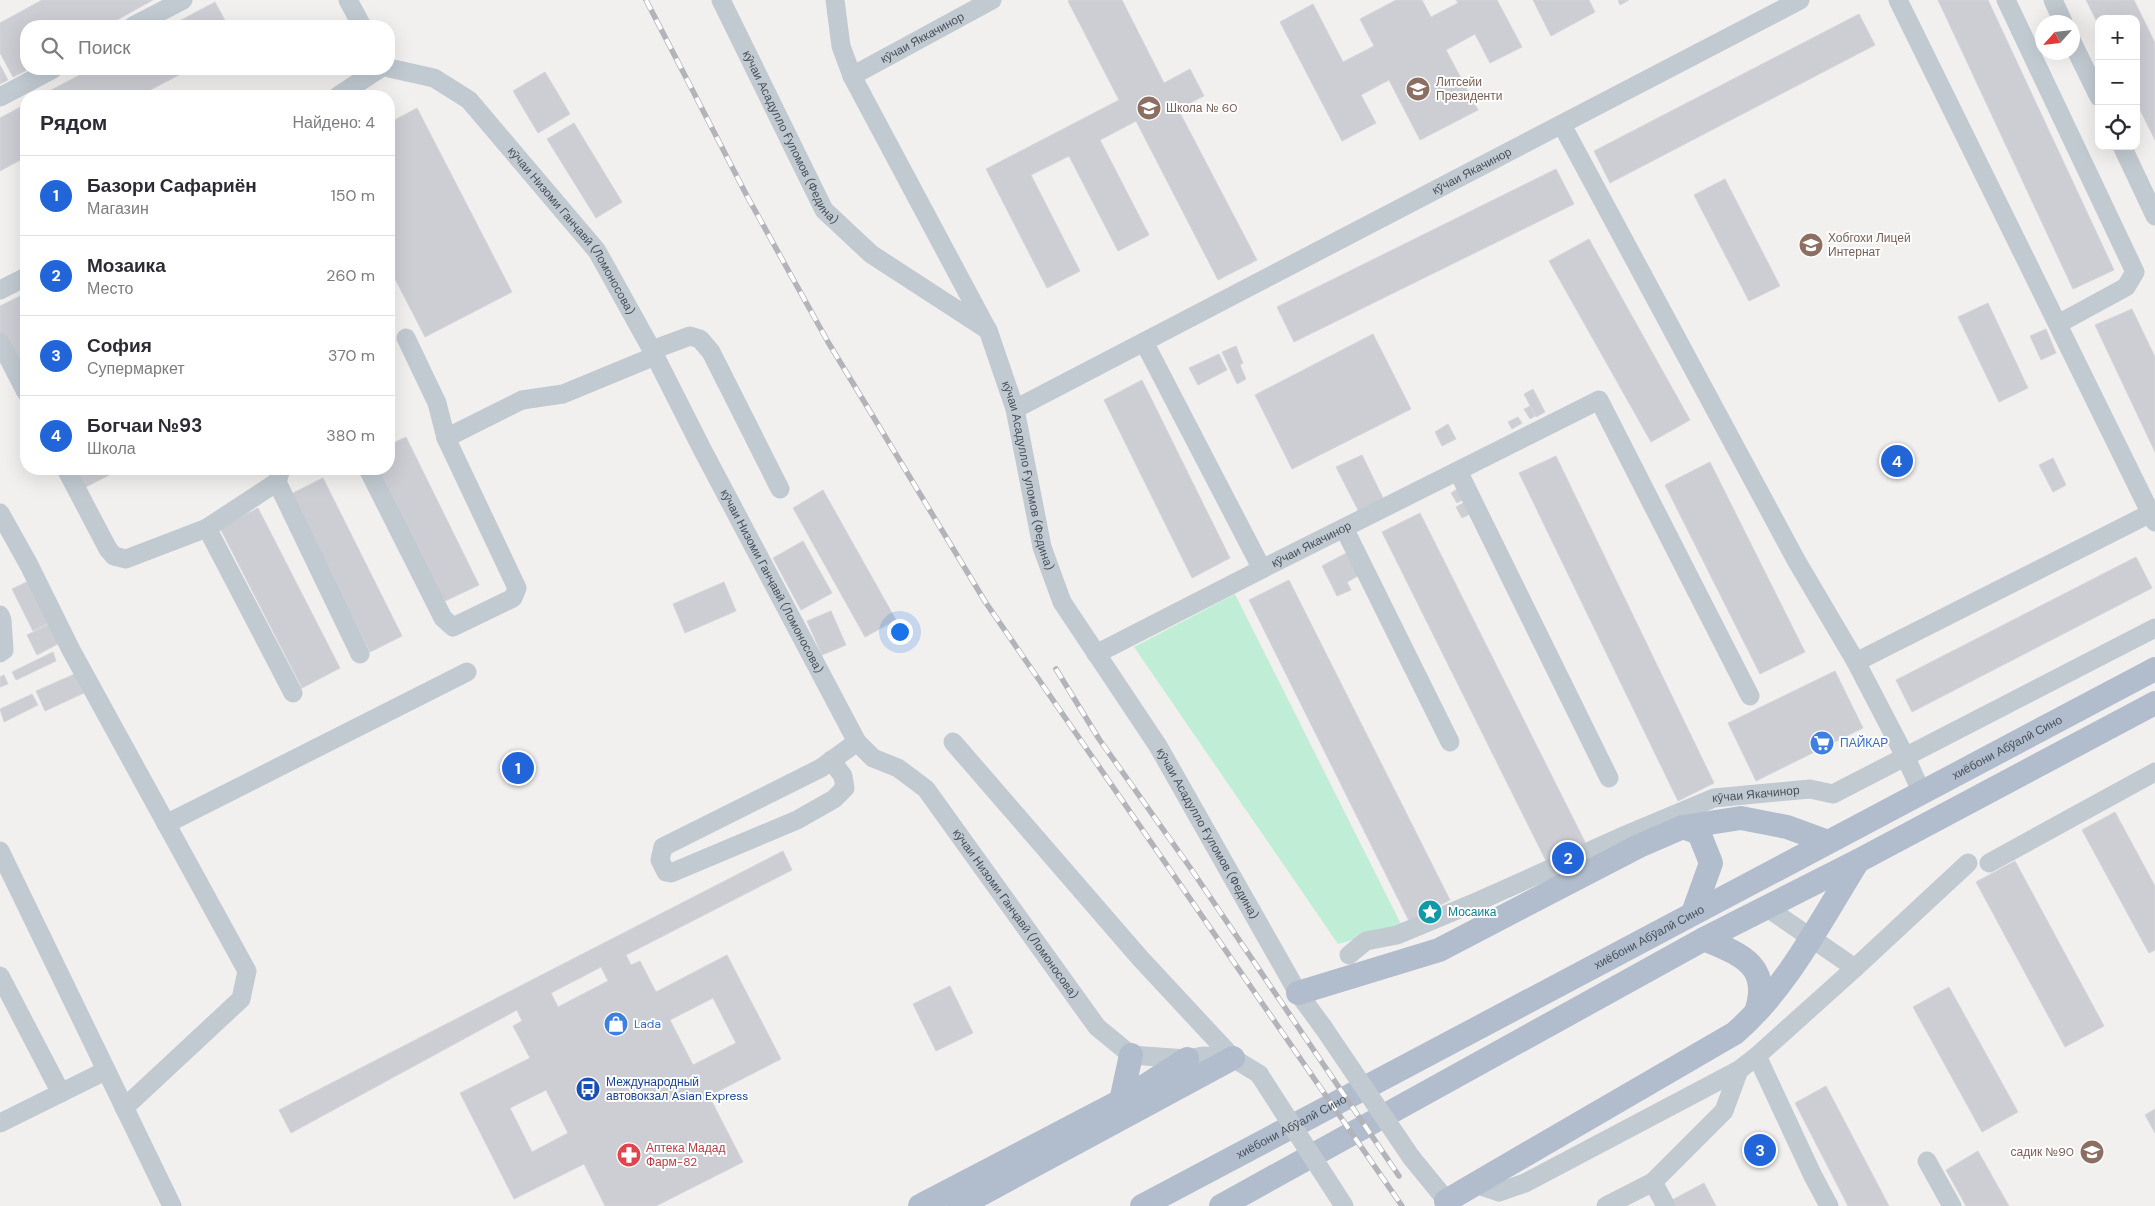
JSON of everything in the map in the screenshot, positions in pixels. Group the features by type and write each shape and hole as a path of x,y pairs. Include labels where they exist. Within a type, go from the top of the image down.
{"main road":[{"name":"хиёбони Абӯалӣ Сино","path":"1142,1206 2155,669"},
{"path":"1221,1206 1704,939 1858,861 2155,704"},
{"path":"1298,994 1440,950 1639,846 1683,827 1740,818 1787,827 1828,842"},
{"path":"1683,827 1700,833 1711,863 1693,913"},
{"path":"1448,1203 1475,1184 1735,1033 1755,1016 1791,969 1858,861"},
{"path":"1704,939 1733,951 1749,961 1760,978 1761,998 1755,1016"},
{"path":"1121,1100 1131,1055"},
{"path":"959,1206 1233,1058"},
{"path":"920,1206 1121,1100 1187,1059"}],"street":[{"path":"145,20 183,0"},
{"name":"кӯчаи Асадулло Ғуломов (Федина)","path":"721,0 824,210 871,254 988,330 1015,409 1042,547 1062,602 1158,746 1298,994 1323,1027 1411,1157 1448,1203"},
{"path":"835,0 841,46 852,76 988,330"},
{"name":"кӯчаи Яккачинор","path":"852,76 992,0"},
{"name":"кӯчаи Якачинор","path":"1015,409 1800,0"},
{"path":"1856,662 2153,517 1898,0"},
{"path":"2006,0 2135,272 2126,287 2058,324"},
{"path":"2053,0 2060,15"},
{"path":"351,1 359,20"},
{"path":"2080,58 2095,89"},
{"name":"кӯчаи Низоми Ганҷавӣ (Ломоносова)","path":"395,69 434,78 469,100 597,251 654,353 857,742 873,758 898,768 926,789 1097,1027 1131,1055"},
{"path":"0,97 42,75"},
{"path":"347,90 371,75"},
{"path":"1562,125 1796,560 1856,662 1922,793"},
{"path":"2124,150 2155,216"},
{"path":"0,290 20,280"},
{"path":"446,438 522,400 563,394 690,336 700,339 711,352 780,489"},
{"path":"371,475 443,618 453,627 513,598 517,588 446,438 437,403 406,338"},
{"path":"0,342 20,380"},
{"name":"кӯчаи Якачинор","path":"1144,342 1262,569"},
{"name":"кӯчаи Якачинор","path":"1096,654 1599,400 1750,696"},
{"path":"1458,471 1609,778"},
{"path":"69,475 108,549 114,556 126,559 207,528 279,475 360,654"},
{"path":"0,513 29,565 71,650 246,971 241,999 124,1108"},
{"path":"207,528 293,693"},
{"path":"1344,528 1450,742"},
{"path":"0,615 4,650 0,653"},
{"name":"кӯчаи Якачинор","path":"1349,955 1366,941 1397,935 1714,798 1810,789 1833,794 2155,628"},
{"path":"166,824 467,672"},
{"path":"831,760 843,776 845,788 834,799 797,820 670,873 666,872 660,860 663,847 821,768 831,760 857,742"},
{"path":"954,742 1140,958 1233,1058 1259,1074 1344,1206"},
{"path":"1989,863 2155,772"},
{"path":"0,851 172,1206"},
{"path":"1475,1184 1499,1192 1525,1183 1739,1070 1855,968 1968,863"},
{"path":"1766,908 1811,936 1855,968"},
{"path":"0,976 61,1093"},
{"path":"1131,1055 1187,1059 1203,1056 1233,1058"},
{"path":"1757,1056 1829,1206"},
{"path":"1606,1206 1653,1182 1724,1111 1739,1070"},
{"path":"0,1123 105,1071"},
{"path":"1927,1161 1952,1206"},
{"path":"1653,1182 1666,1206"}],"green space":[{"path":"1235,594 1402,926 1338,944 1134,647"}],"building":[{"path":"42,0 153,0 117,20 20,20 20,74 13,77 0,53 0,23"},
{"path":"1122,0 1164,83 1190,69 1204,96 1178,109 1257,260 1218,280 1136,121 1100,140 1149,235 1118,251 1069,156 1031,175 1080,271 1047,288 986,169 1119,100 1068,1"},
{"path":"1396,0 1422,0 1431,17 1458,3 1456,0 1497,0 1522,47 1490,63 1475,34 1446,50 1478,110 1420,140 1389,80 1361,95 1376,123 1342,141 1280,22 1313,4 1343,62 1374,46 1360,19"},
{"path":"1533,0 1589,0 1595,12 1551,36"},
{"path":"1618,0 1629,0 1620,5"},
{"path":"1938,0 1988,0 2114,270 2073,289"},
{"path":"2086,0 2134,0 2155,43 2155,140 2140,110 2140,15 2095,15 2095,18"},
{"path":"215,2 225,20 181,20"},
{"path":"1859,14 1875,45 1610,183 1594,151"},
{"path":"0,65 8,80 0,84"},
{"path":"545,72 570,114 538,133 513,91"},
{"path":"80,75 179,75 150,90 51,90"},
{"path":"20,107 20,160 0,171 0,118"},
{"path":"417,108 512,292 425,337 395,279 395,120"},
{"path":"574,123 622,202 596,218 547,139"},
{"path":"1556,169 1574,204 1294,342 1277,307"},
{"path":"1725,179 1780,286 1749,301 1694,195"},
{"path":"1589,239 1690,420 1651,442 1549,261"},
{"path":"20,296 20,380 0,342 0,306"},
{"path":"1988,303 2028,388 1999,402 1958,317"},
{"path":"2132,309 2155,357 2155,452 2095,325"},
{"path":"2046,329 2056,353 2041,360 2030,336"},
{"path":"1373,334 1411,409 1292,469 1255,395"},
{"path":"1236,346 1243,363 1240,365 1246,379 1237,384 1222,352"},
{"path":"1219,354 1227,370 1198,385 1189,368"},
{"path":"1142,380 1230,558 1192,578 1104,400"},
{"path":"1533,389 1545,412 1536,417 1524,394"},
{"path":"1530,406 1535,416 1530,419 1524,409"},
{"path":"1518,417 1522,423 1512,429 1508,422"},
{"path":"1448,424 1456,439 1442,446 1435,432"},
{"path":"406,437 479,585 443,602 380,475 395,475 395,442"},
{"path":"1362,455 1385,502 1360,514 1336,467"},
{"path":"1556,456 1714,783 1678,801 1519,473"},
{"path":"2053,458 2066,485 2053,492 2039,465"},
{"path":"1710,462 1805,652 1760,674 1665,485"},
{"path":"70,475 109,475 78,491"},
{"path":"323,478 402,636 370,652 291,494"},
{"path":"1462,486 1468,497 1457,503 1451,493"},
{"path":"823,490 896,620 865,637 793,508"},
{"path":"1468,500 1474,512 1462,518 1456,507"},
{"path":"258,508 340,668 302,688 220,528"},
{"path":"1420,513 1587,846 1548,865 1382,532"},
{"path":"803,541 832,593 801,610 773,558"},
{"path":"1348,552 1360,575 1347,582 1351,590 1337,596 1322,566"},
{"path":"2136,557 2152,588 1912,712 1896,680"},
{"path":"33,579 53,621 33,631 12,589"},
{"path":"1289,580 1450,900 1409,921 1249,600"},
{"path":"724,582 736,611 685,633 673,604"},
{"path":"831,611 846,645 822,655 807,621"},
{"path":"55,621 65,640 37,655 27,635"},
{"path":"53,652 56,661 16,680 12,672"},
{"path":"1835,671 1863,728 1756,781 1728,723"},
{"path":"77,673 86,692 45,711 36,691"},
{"path":"4,675 8,684 0,687 0,677"},
{"path":"32,694 38,705 4,722 0,709"},
{"path":"2115,812 2155,886 2155,950 2149,953 2082,830"},
{"path":"783,851 792,870 626,955 631,965 640,961 656,992 727,955 781,1059 709,1096 743,1162 656,1206 605,1206 584,1164 514,1199 460,1093 530,1058 513,1026 522,1021 517,1010 291,1133 279,1110","holes":["601,967 608,981 558,1007 551,993","713,998 736,1043 693,1065 670,1020","546,1090 568,1133 532,1152 510,1108"]},
{"path":"2015,861 2104,1026 2065,1047 1976,882"},
{"path":"950,986 973,1033 936,1051 913,1004"},
{"path":"1949,987 2018,1112 1982,1132 1913,1007"},
{"path":"1826,1086 1889,1206 1848,1206 1795,1103"},
{"path":"2155,1109 2155,1133 2145,1115"},
{"path":"1978,1151 2009,1206 1966,1206 1946,1170"},
{"path":"1704,1183 1716,1206 1675,1206 1672,1200"}],"railway":[{"path":"646,0 747,196 828,342 986,603 1402,1206"},
{"path":"1056,669 1099,739 1189,866 1399,1176"}],"place":[{"name":"Литсейи Президенти","path":"1418,89"},
{"name":"Школа № 60","path":"1149,108"},
{"name":"Хобгохи Лицей Интернат","path":"1811,245"},
{"name":"Богчаи №93","path":"1897,461"},
{"name":"ПАЙКАР","path":"1822,743"},
{"name":"Базори Сафариён","path":"518,768"},
{"name":"Мозаика","path":"1568,858"},
{"name":"Мосаика","path":"1430,912"},
{"name":"Lada","path":"616,1024"},
{"name":"Международный автовокзал Asian Express","path":"588,1089"},
{"name":"София","path":"1760,1150"},
{"name":"садик №90","path":"2092,1152"},
{"name":"Аптека Мадад Фарм-82","path":"629,1155"}]}
